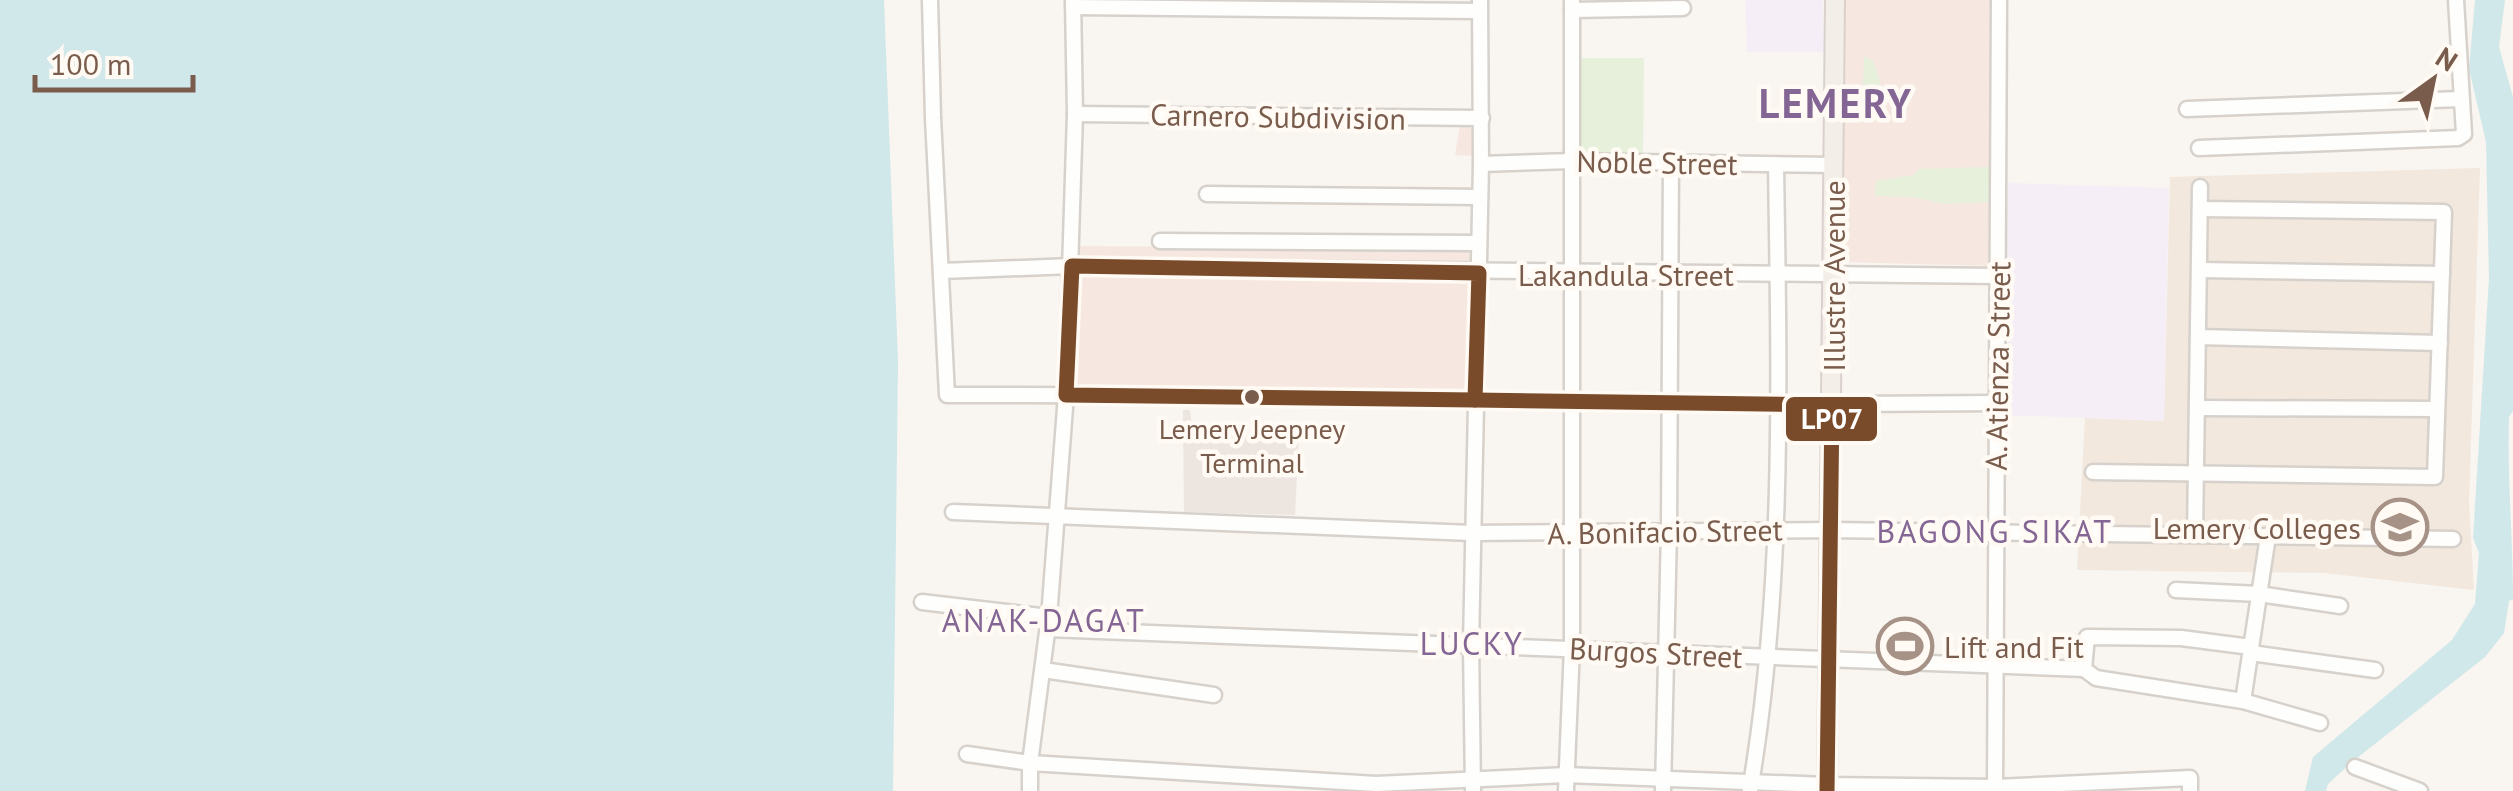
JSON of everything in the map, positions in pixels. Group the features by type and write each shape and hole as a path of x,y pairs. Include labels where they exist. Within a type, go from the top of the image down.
{"main road":[{"name":"Illustre Avenue","path":"1827,788 1835,0"}],"street":[{"path":"930,0 932,118 947,395 1995,404"},
{"name":"A. Atienza Street","path":"1995,789 1999,0"},
{"path":"2199,148 2458,138 2464,134 2456,0"},
{"path":"1030,791 1030,763 1049,623 1066,395 1075,114 1073,4 1480,5 1482,164 1472,533 1473,786"},
{"path":"1566,783 1573,533 1572,5 1683,8"},
{"path":"2187,109 2460,99"},
{"name":"Carnero Subdivision","path":"1075,114 1482,118"},
{"path":"1663,784 1671,161"},
{"name":"Noble Street","path":"1482,164 1671,161 1834,165"},
{"path":"1751,787 1766,657 1774,530 1776,164"},
{"path":"2195,535 2200,187"},
{"path":"1207,194 1480,197"},
{"path":"2093,472 2435,477 2444,212 2200,209"},
{"path":"1160,241 1479,243"},
{"name":"Lakandula Street","path":"942,271 1072,266 1999,276"},
{"path":"2201,270 2442,274"},
{"path":"2198,336 2440,342"},
{"path":"2198,408 2436,409"},
{"name":"A. Bonifacio Street","path":"953,512 1472,533 1832,530 2452,539"},
{"path":"2243,702 2268,536"},
{"path":"2176,590 2260,594 2340,606"},
{"name":"Burgos Street","path":"922,602 1049,623 1471,646 2084,669 2096,678 2243,702 2320,723"},
{"path":"2084,669 2087,637 2181,638 2375,670"},
{"path":"1042,670 1214,695"},
{"path":"967,754 1030,763 1376,787 1566,783 1995,789 2190,778 2190,791"},
{"path":"2356,767 2420,791"},
{"path":"2369,791 2378,776"}],"shaded area":[{"path":"1745,0 1823,0 1824,52 1747,52"},
{"path":"1843,0 1993,0 1990,266 1841,262"},
{"path":"1460,125 1474,129 1473,156 1455,155"},
{"path":"2480,168 2469,502 2474,590 2325,573 2077,570 2085,418 2164,421 2170,177"},
{"path":"2008,183 2169,188 2164,421 2002,415"},
{"path":"1077,246 1475,248 1469,394 1074,392"},
{"path":"1183,410 1190,410 1193,435 1299,436 1295,515 1184,512"}],"green space":[{"path":"1864,56 1873,61 1880,94 1877,110 1862,123"},
{"path":"1579,58 1644,58 1643,155 1578,153"},
{"path":"1990,167 1989,202 1947,204 1875,196 1876,181 1913,175 1919,169"}],"water":[{"path":"0,0 884,0 898,361 893,791 0,791"},
{"path":"2475,0 2505,0 2499,47 2513,97 2513,411 2509,417 2509,440 2513,599 2509,601 2504,633 2485,657 2352,762 2328,784 2326,791 2305,791 2313,757 2452,640 2475,604 2479,553 2473,538 2489,278 2486,142 2469,69"}],"transit line":[{"name":"LP07","path":"1072,266 1479,273 1475,400 1066,395 1072,266"},
{"name":"LP07","path":"1475,400 1832,405 1827,791"}],"place":[{"name":"Lemery Jeepney Terminal","path":"1252,397"},
{"name":"Lemery Colleges","path":"2400,527"},
{"name":"Lift and Fit","path":"1905,646"}],"district":[{"name":"LEMERY","path":"1836,103"},
{"name":"BAGONG SIKAT","path":"1995,531"},
{"name":"ANAK-DAGAT","path":"1044,620"},
{"name":"LUCKY","path":"1472,643"}]}
